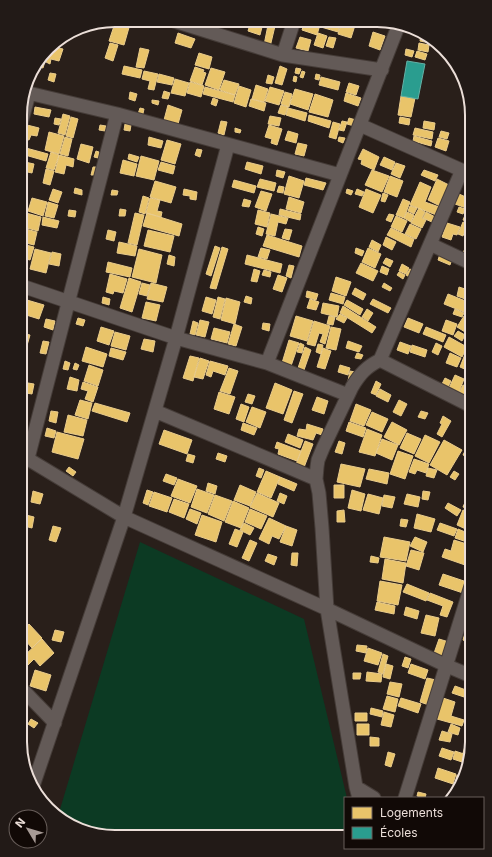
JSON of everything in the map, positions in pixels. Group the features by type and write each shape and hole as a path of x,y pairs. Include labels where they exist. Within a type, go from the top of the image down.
{"street":[{"path":"193,27 283,55 382,70"},
{"path":"283,55 292,27"},
{"path":"267,363 397,30"},
{"path":"30,94 117,114 340,175"},
{"path":"27,453 69,301 117,114"},
{"path":"360,125 465,171 430,244 380,360 364,370 355,383 318,460 316,479 319,493 322,528 327,609 357,793 371,797"},
{"path":"36,781 124,517 176,338 228,145"},
{"path":"430,244 465,261"},
{"path":"27,288 176,338 267,363 348,395"},
{"path":"380,360 465,402"},
{"path":"155,411 316,479"},
{"path":"27,458 124,517 465,673"},
{"path":"405,797 465,605"},
{"path":"27,694 55,723"}],"green space":[{"path":"140,542 304,619 347,797 344,797 344,830 115,830 92,827 71,818 60,810"}],"building: Logements":[{"path":"114,27 129,27 124,45 109,41"},
{"path":"249,27 262,27 260,35 248,31"},
{"path":"268,27 275,27 270,47 264,45"},
{"path":"303,27 319,27 317,35 302,30"},
{"path":"321,27 339,27 338,32"},
{"path":"340,27 354,27 351,38 338,34"},
{"path":"373,32 385,36 380,50 369,46"},
{"path":"178,33 195,39 191,48 175,43"},
{"path":"318,33 327,36 323,48 314,45"},
{"path":"300,37 311,40 308,51 296,48"},
{"path":"329,37 336,38 333,48 326,46"},
{"path":"110,43 118,45 113,61 105,58"},
{"path":"419,43 429,45 428,52 418,50"},
{"path":"58,48 63,49 59,61 51,59 50,64 46,62"},
{"path":"140,48 149,50 144,68 136,67"},
{"path":"406,49 414,51 412,57 405,55"},
{"path":"417,51 427,54 425,60 415,57"},
{"path":"199,53 212,57 209,69 195,65"},
{"path":"124,66 142,70 140,78 122,74"},
{"path":"280,66 287,69 282,85 275,83"},
{"path":"195,67 204,70 203,72 206,73 202,85 190,81"},
{"path":"211,68 225,72 219,90 205,85"},
{"path":"296,68 301,69 299,74 295,73"},
{"path":"144,71 158,74 154,90 148,89 150,81 142,79"},
{"path":"302,71 305,72 303,78 300,77"},
{"path":"50,73 56,74 54,82 48,80"},
{"path":"159,74 174,78 172,85 157,82"},
{"path":"316,74 320,75 319,80 315,79"},
{"path":"268,75 274,77 272,84 266,83"},
{"path":"294,76 297,77 296,82 293,81"},
{"path":"321,77 340,82 338,90 319,85"},
{"path":"175,79 189,83 185,96 171,93"},
{"path":"224,80 239,84 235,95 220,90"},
{"path":"190,82 204,86 201,97 187,93"},
{"path":"349,83 359,86 356,95 346,92"},
{"path":"256,85 268,89 264,102 252,99"},
{"path":"239,86 251,90 246,107 234,103"},
{"path":"205,87 235,95 233,102 203,94"},
{"path":"270,87 284,91 279,105 265,101"},
{"path":"295,89 313,94 308,110 290,104"},
{"path":"164,91 170,93 168,99 162,98"},
{"path":"130,92 137,94 135,101 129,99"},
{"path":"285,92 292,94 289,107 281,104"},
{"path":"346,93 361,98 358,106 344,101"},
{"path":"315,94 333,100 328,117 309,112"},
{"path":"401,96 415,98 411,117 398,115"},
{"path":"213,98 218,100 216,106 211,104"},
{"path":"251,99 266,103 264,111 249,106"},
{"path":"152,100 159,101 158,105 152,103"},
{"path":"168,105 182,110 178,124 164,120"},
{"path":"281,105 288,107 285,115 278,113"},
{"path":"35,107 51,110 49,117 34,114"},
{"path":"140,108 144,109 142,118 137,117"},
{"path":"288,108 307,113 305,121 286,115"},
{"path":"63,114 70,116 65,135 58,133"},
{"path":"309,115 331,121 329,128 308,121"},
{"path":"270,116 281,118 279,126 268,124"},
{"path":"71,117 78,119 73,138 66,136"},
{"path":"400,117 410,119 409,125 399,123"},
{"path":"55,118 61,119 59,125 54,124"},
{"path":"349,118 356,120 354,126 347,124"},
{"path":"221,121 227,122 224,135 218,133"},
{"path":"342,121 347,122 344,131 339,130"},
{"path":"424,121 435,123 434,130 423,128"},
{"path":"333,122 340,124 336,139 329,137"},
{"path":"125,124 131,125 130,131 124,130"},
{"path":"27,125 39,128 37,136 31,135 29,140 27,140"},
{"path":"100,125 106,126 105,131 99,130"},
{"path":"269,125 282,129 277,145 271,143 272,139 265,137"},
{"path":"235,128 241,130 240,133 235,132"},
{"path":"415,128 433,132 432,139 413,135"},
{"path":"288,131 298,134 296,143 285,140"},
{"path":"441,131 449,133 447,139 439,137"},
{"path":"49,132 64,136 59,154 45,150"},
{"path":"414,136 432,141 431,146 413,141"},
{"path":"65,137 72,139 68,156 60,154"},
{"path":"149,137 163,141 161,148 148,145"},
{"path":"339,137 345,138 343,143 338,141"},
{"path":"438,138 449,141 446,151 435,147"},
{"path":"167,140 181,144 175,164 161,160"},
{"path":"298,143 307,145 304,156 295,154"},
{"path":"81,144 93,147 89,163 77,159"},
{"path":"27,148 48,154 46,161 27,156"},
{"path":"197,149 202,150 200,157 195,155"},
{"path":"363,149 379,157 374,170 361,164 362,160 358,159"},
{"path":"96,151 99,152 98,158 94,157"},
{"path":"51,152 59,155 54,170 46,168"},
{"path":"129,154 139,157 137,162 128,159"},
{"path":"59,155 74,159 73,167 66,165 64,174 55,172"},
{"path":"141,156 159,161 154,180 136,176"},
{"path":"384,157 395,162 392,170 380,165"},
{"path":"123,160 137,164 134,176 120,173"},
{"path":"27,162 34,164 32,173 27,172"},
{"path":"161,162 175,166 173,174 158,170"},
{"path":"247,162 263,166 261,174 245,169"},
{"path":"396,163 405,166 400,178 391,174"},
{"path":"93,167 96,167 94,175 91,175"},
{"path":"46,169 54,171 50,185 43,183"},
{"path":"277,170 285,172 283,178 276,176"},
{"path":"372,170 389,176 382,192 365,185"},
{"path":"424,170 438,175 435,181 421,175"},
{"path":"289,176 304,181 299,198 284,194"},
{"path":"390,176 403,181 397,197 384,192"},
{"path":"306,178 326,183 323,190 304,185"},
{"path":"260,179 276,183 274,191 257,187"},
{"path":"437,179 451,186 442,207 428,200"},
{"path":"234,180 256,186 254,193 232,187"},
{"path":"155,181 176,187 171,203 150,197"},
{"path":"420,182 431,187 425,202 442,208 439,216 410,205"},
{"path":"279,186 284,187 283,193 277,192"},
{"path":"75,188 82,190 82,195 74,193"},
{"path":"53,189 62,192 58,203 49,200"},
{"path":"184,189 197,192 196,200 190,199 190,196 183,195"},
{"path":"347,189 353,191 351,195 346,193"},
{"path":"357,189 364,192 362,196 355,194"},
{"path":"366,189 381,195 373,213 359,207"},
{"path":"112,190 118,191 117,195 111,195"},
{"path":"261,191 272,194 266,211 255,207"},
{"path":"383,193 388,195 385,202 381,201"},
{"path":"459,194 465,197 465,208 455,204"},
{"path":"143,196 149,198 145,214 139,212"},
{"path":"289,197 304,202 301,213 286,209"},
{"path":"32,198 47,202 43,216 28,211"},
{"path":"150,198 160,200 157,211 162,212 161,217 146,213"},
{"path":"244,199 251,201 249,207 242,206"},
{"path":"403,199 410,202 404,218 396,215"},
{"path":"48,202 58,205 54,218 45,216"},
{"path":"410,206 417,208 414,214 408,211"},
{"path":"459,207 465,209 463,214 457,212"},
{"path":"419,208 425,212 422,218 426,220 422,228 411,223"},
{"path":"120,209 126,210 125,216 119,216"},
{"path":"280,209 301,214 300,220 279,215"},
{"path":"69,210 76,211 75,217 68,216"},
{"path":"258,210 270,213 267,227 255,224"},
{"path":"407,212 414,215 411,222 404,218"},
{"path":"426,212 437,218 434,223 423,218"},
{"path":"27,213 41,217 38,231 27,228"},
{"path":"135,213 144,215 137,245 128,243"},
{"path":"147,213 182,224 179,236 143,226"},
{"path":"271,214 288,218 286,224 278,222 275,236 266,234"},
{"path":"389,214 394,215 391,222 386,220"},
{"path":"396,216 407,221 402,232 391,227"},
{"path":"43,217 59,221 57,228 42,225"},
{"path":"463,222 465,223 465,234 463,236 458,234"},
{"path":"447,223 460,227 457,235 453,234 451,240 442,237"},
{"path":"410,224 421,229 416,239 405,234"},
{"path":"258,227 264,229 262,236 256,234"},
{"path":"391,228 414,239 411,247 387,235"},
{"path":"27,229 37,232 34,245 27,243"},
{"path":"285,229 292,230 289,240 282,238"},
{"path":"108,230 116,232 114,241 106,239"},
{"path":"148,230 174,236 170,252 144,246"},
{"path":"267,235 302,246 299,257 263,246"},
{"path":"386,237 396,242 392,250 383,245"},
{"path":"372,240 381,245 378,252 369,247"},
{"path":"119,242 137,246 135,256 117,253"},
{"path":"27,245 34,247 30,260 27,259"},
{"path":"215,246 220,248 211,276 206,274"},
{"path":"222,247 228,249 216,289 210,288"},
{"path":"261,248 270,250 267,259 258,257"},
{"path":"356,248 364,251 362,256 355,253"},
{"path":"368,248 381,254 375,268 362,262"},
{"path":"35,249 51,253 46,273 30,269"},
{"path":"139,249 162,255 156,283 132,277"},
{"path":"52,252 61,254 59,266 49,264"},
{"path":"440,254 452,259 450,265 438,260"},
{"path":"169,255 175,257 174,266 167,264"},
{"path":"247,255 282,264 280,273 245,264"},
{"path":"386,258 393,261 390,267 383,263"},
{"path":"108,262 132,268 130,277 106,272"},
{"path":"361,263 378,271 373,281 356,273"},
{"path":"402,264 409,268 406,274 399,271"},
{"path":"289,265 294,266 291,278 286,276"},
{"path":"382,266 389,269 387,275 380,272"},
{"path":"254,269 260,271 257,282 251,281"},
{"path":"410,269 415,272 411,278 406,275"},
{"path":"264,270 271,272 270,277 262,275"},
{"path":"399,272 405,275 403,279 397,275"},
{"path":"110,274 127,279 123,293 114,291 113,294 106,292"},
{"path":"278,275 287,278 282,292 273,289"},
{"path":"336,277 351,282 346,296 332,291"},
{"path":"129,278 141,282 132,312 120,308"},
{"path":"142,283 150,285 147,296 139,294"},
{"path":"151,283 167,287 163,302 147,299"},
{"path":"384,283 392,288 390,291 382,287"},
{"path":"459,287 465,289 465,299 457,296"},
{"path":"355,288 366,294 363,300 352,294"},
{"path":"307,291 318,294 316,300 306,297"},
{"path":"331,293 345,297 343,304 329,300"},
{"path":"448,294 465,301 465,310 464,312 444,304"},
{"path":"246,296 252,298 251,304 244,302"},
{"path":"103,297 110,299 109,305 102,303"},
{"path":"206,297 216,300 212,314 202,311"},
{"path":"218,297 225,299 220,319 213,317"},
{"path":"226,298 240,302 235,324 221,320"},
{"path":"310,299 319,302 316,310 307,308"},
{"path":"373,299 391,308 388,313 370,304"},
{"path":"27,300 44,305 39,319 27,315"},
{"path":"347,300 363,309 360,315 344,305"},
{"path":"146,302 160,305 156,321 142,318"},
{"path":"323,303 339,306 337,317 321,313"},
{"path":"343,306 376,327 372,333 340,313"},
{"path":"367,309 373,313 368,321 362,317"},
{"path":"455,309 464,313 462,317 453,314"},
{"path":"340,314 347,318 344,323 336,319"},
{"path":"296,316 313,321 307,341 290,336"},
{"path":"329,316 335,317 333,325 327,324"},
{"path":"464,316 465,317 465,332 457,327"},
{"path":"78,318 85,320 83,326 76,324"},
{"path":"408,318 423,324 419,333 404,327"},
{"path":"46,319 55,321 53,330 44,327"},
{"path":"200,320 209,322 205,337 196,335"},
{"path":"446,320 457,324 453,335 442,331"},
{"path":"193,321 198,323 195,335 190,334"},
{"path":"314,321 330,326 325,344 320,342 323,334 319,333 315,346 307,344"},
{"path":"263,323 270,324 269,331 262,329"},
{"path":"234,324 242,327 236,346 228,344"},
{"path":"101,327 114,331 109,345 97,341"},
{"path":"331,327 341,329 336,350 326,348"},
{"path":"426,327 446,335 443,342 423,334"},
{"path":"214,328 230,332 227,343 211,339"},
{"path":"458,331 465,335 462,341 454,336"},
{"path":"115,332 130,336 126,350 111,346"},
{"path":"27,334 30,335 27,346"},
{"path":"449,337 465,346 465,351 462,357 444,347"},
{"path":"144,339 155,341 153,352 141,349"},
{"path":"289,340 299,343 291,366 282,363"},
{"path":"43,341 49,342 46,354 40,353"},
{"path":"348,341 362,346 359,352 346,348"},
{"path":"400,342 411,346 408,354 397,350"},
{"path":"300,343 304,345 302,353 297,352"},
{"path":"436,343 442,346 438,355 432,352"},
{"path":"318,344 323,345 321,354 316,352"},
{"path":"412,345 427,350 425,357 410,352"},
{"path":"86,347 107,354 103,367 82,361"},
{"path":"305,347 311,350 304,370 298,368"},
{"path":"111,348 126,352 123,360 109,356"},
{"path":"323,348 331,351 325,369 317,367"},
{"path":"357,353 363,355 361,359 355,358"},
{"path":"450,353 461,358 457,367 446,363"},
{"path":"465,354 465,369 460,367"},
{"path":"190,356 199,358 193,381 183,378"},
{"path":"200,358 209,361 203,379 194,377"},
{"path":"65,361 70,363 68,370 63,369"},
{"path":"210,361 228,366 225,375 213,371 211,377 206,375"},
{"path":"75,363 79,365 77,370 73,369"},
{"path":"89,365 103,370 98,386 84,381"},
{"path":"340,365 350,368 348,375 338,372"},
{"path":"229,368 238,371 230,394 220,391"},
{"path":"350,371 355,372 352,382 348,381"},
{"path":"455,375 464,379 459,392 449,388"},
{"path":"70,377 79,380 77,391 67,389"},
{"path":"445,378 451,381 448,387 442,384"},
{"path":"376,381 381,384 376,395 371,393"},
{"path":"83,382 98,387 93,402 85,399 88,391 81,389"},
{"path":"28,383 34,384 32,394 27,393"},
{"path":"275,383 292,390 283,414 266,408"},
{"path":"463,385 465,386 464,395 459,393"},
{"path":"380,389 391,395 388,402 376,396"},
{"path":"294,391 303,394 292,423 284,420"},
{"path":"219,392 235,397 229,414 214,409"},
{"path":"248,394 255,396 252,404 245,402"},
{"path":"317,397 328,401 324,414 312,410"},
{"path":"80,400 92,403 88,419 75,415"},
{"path":"399,400 407,404 401,416 393,412"},
{"path":"95,403 130,413 127,422 92,411"},
{"path":"241,404 249,407 244,422 236,419"},
{"path":"356,404 371,410 364,426 350,421"},
{"path":"252,407 266,412 260,428 246,422"},
{"path":"51,411 58,412 56,423 49,421"},
{"path":"421,411 428,413 425,419 418,417"},
{"path":"372,412 388,419 382,432 366,425"},
{"path":"68,415 87,420 83,436 64,432"},
{"path":"443,416 451,421 442,437 437,434 442,424 440,423"},
{"path":"349,422 366,428 363,437 346,431"},
{"path":"392,422 407,430 399,445 384,437"},
{"path":"243,423 257,428 254,435 241,430"},
{"path":"307,424 323,429 322,435 316,433 313,440 297,436 299,429 306,430"},
{"path":"47,428 56,431 54,438 45,436"},
{"path":"367,429 382,435 375,456 359,452"},
{"path":"164,430 192,440 187,454 159,444"},
{"path":"57,432 84,439 78,459 52,452"},
{"path":"407,433 421,439 414,454 400,448"},
{"path":"288,434 303,440 300,448 285,442"},
{"path":"425,435 440,442 429,463 415,456"},
{"path":"382,439 398,445 392,460 376,453"},
{"path":"444,440 462,450 447,475 430,465"},
{"path":"305,441 313,444 303,470 295,467"},
{"path":"339,441 345,443 342,454 335,452"},
{"path":"277,442 301,451 297,461 278,454 279,449 275,448"},
{"path":"398,451 413,456 405,479 390,474"},
{"path":"218,453 227,456 225,462 216,459"},
{"path":"188,454 195,456 193,463 186,461"},
{"path":"414,459 429,464 426,473 417,470 415,474 409,472"},
{"path":"341,464 365,469 360,487 337,482"},
{"path":"69,467 76,472 73,476 66,471"},
{"path":"259,468 264,470 261,478 256,476"},
{"path":"428,468 437,470 434,478 426,476"},
{"path":"369,469 389,473 387,484 366,479"},
{"path":"266,471 280,477 271,498 257,492"},
{"path":"454,471 459,474 455,480 450,477"},
{"path":"166,474 177,478 174,485 163,481"},
{"path":"280,477 297,484 294,491 278,484"},
{"path":"178,479 197,486 190,503 171,496"},
{"path":"208,483 217,486 215,494 206,491"},
{"path":"240,485 256,492 250,506 234,500"},
{"path":"334,485 344,485 344,498 334,498"},
{"path":"197,489 214,495 207,513 191,507"},
{"path":"147,490 153,492 148,505 143,503"},
{"path":"352,490 365,494 361,511 348,508"},
{"path":"33,491 43,494 40,504 31,502"},
{"path":"423,491 430,492 428,500 422,499"},
{"path":"154,492 172,498 167,512 149,506"},
{"path":"257,493 279,503 273,517 250,507"},
{"path":"280,493 287,496 284,504 277,501"},
{"path":"368,494 383,498 379,514 363,510"},
{"path":"407,494 420,497 418,507 404,504"},
{"path":"215,495 232,501 224,521 208,514"},
{"path":"384,495 395,497 392,508 382,506"},
{"path":"174,499 189,504 184,518 169,512"},
{"path":"233,501 249,508 241,528 225,522"},
{"path":"448,503 461,510 457,516 445,508"},
{"path":"190,509 201,513 197,524 186,519"},
{"path":"250,509 267,516 261,529 245,522"},
{"path":"344,510 345,522 337,522 337,511"},
{"path":"463,510 465,511 465,529 457,525"},
{"path":"417,514 435,519 431,532 414,528"},
{"path":"27,515 34,517 32,528 27,527"},
{"path":"202,515 222,522 216,542 195,535"},
{"path":"269,518 286,526 279,539 272,536 269,544 259,539"},
{"path":"401,519 408,520 406,527 400,526"},
{"path":"244,523 254,528 250,535 240,530"},
{"path":"440,523 457,529 454,536 437,530"},
{"path":"53,526 61,528 56,542 49,540"},
{"path":"286,526 297,530 292,546 280,542"},
{"path":"235,529 243,532 237,547 229,544"},
{"path":"458,529 465,532 465,541 455,538"},
{"path":"384,537 410,542 406,561 380,557"},
{"path":"415,537 427,542 423,552 410,546"},
{"path":"250,540 257,543 249,561 242,558"},
{"path":"454,540 465,543 465,565 442,557 445,549 451,551"},
{"path":"411,550 424,553 419,570 406,566"},
{"path":"292,553 298,553 297,566 291,565"},
{"path":"268,554 277,557 274,565 265,561"},
{"path":"371,556 379,558 378,563 370,562"},
{"path":"385,559 406,563 403,583 382,579"},
{"path":"443,574 465,581 463,593 439,585"},
{"path":"380,581 402,585 398,605 377,601"},
{"path":"407,584 429,593 426,601 403,592"},
{"path":"430,593 453,602 447,617 440,615 443,606 427,600"},
{"path":"377,602 395,606 394,614 375,610"},
{"path":"406,607 419,611 417,619 404,615"},
{"path":"426,615 439,618 435,636 421,633"},
{"path":"29,624 42,638 32,648 27,642 27,626"},
{"path":"55,630 64,632 61,642 52,640"},
{"path":"42,639 54,653 40,666 34,659 28,665 27,653"},
{"path":"439,639 449,642 443,659 433,656"},
{"path":"357,645 367,646 366,653 356,651"},
{"path":"368,648 382,653 378,665 364,661"},
{"path":"383,654 388,656 383,674 378,672"},
{"path":"405,657 411,659 408,668 402,666"},
{"path":"386,664 393,666 390,679 383,677"},
{"path":"411,664 428,670 425,679 408,673"},
{"path":"35,670 51,675 46,691 30,686"},
{"path":"367,672 382,674 381,682 366,681"},
{"path":"353,673 361,673 360,679 353,679"},
{"path":"427,678 436,680 429,705 420,702"},
{"path":"390,682 402,684 399,697 387,694"},
{"path":"455,686 465,690 464,697 452,693"},
{"path":"387,696 398,699 395,712 383,709"},
{"path":"401,698 421,704 418,713 398,706"},
{"path":"443,698 455,702 451,716 464,720 462,726 437,719"},
{"path":"371,708 383,711 382,717 370,714"},
{"path":"384,712 394,715 391,727 381,725"},
{"path":"355,713 367,713 367,721 355,721"},
{"path":"31,719 38,723 34,728 28,724"},
{"path":"357,724 369,724 369,735 357,735"},
{"path":"451,724 460,728 458,735 448,732"},
{"path":"442,731 452,734 450,742 439,740"},
{"path":"370,737 379,738 379,746 370,746"},
{"path":"442,748 454,752 451,760 439,756"},
{"path":"455,751 464,754 462,762 453,759"},
{"path":"388,752 395,754 391,767 385,765"},
{"path":"438,768 456,774 453,784 435,778"},
{"path":"418,792 426,794 425,797 417,796"}],"building: Écoles":[{"path":"407,61 425,64 418,99 401,96"}]}
